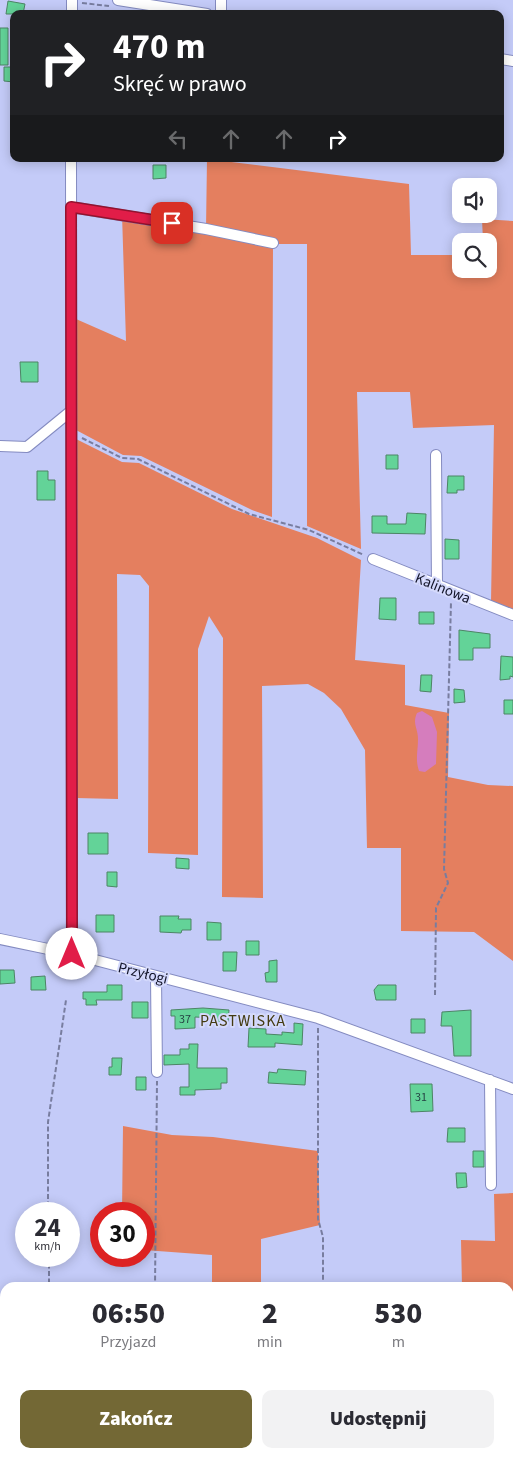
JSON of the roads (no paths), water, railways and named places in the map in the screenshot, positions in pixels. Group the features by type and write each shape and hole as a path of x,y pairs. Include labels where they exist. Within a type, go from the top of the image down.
{"street":[{"path":"118,0 182,10"},
{"path":"71,162 72,954"},
{"path":"71,207 206,229 273,243"},
{"path":"0,446 27,446 71,411"},
{"path":"436,455 437,586"},
{"name":"Kalinowa","path":"373,559 451,592 513,615"},
{"name":"Przyłogi","path":"0,939 72,954 318,1018 513,1089"},
{"path":"156,976 157,1072"},
{"path":"490,1080 491,1185"}],"district":[{"name":"PASTWISKA","path":"243,1020"}]}
